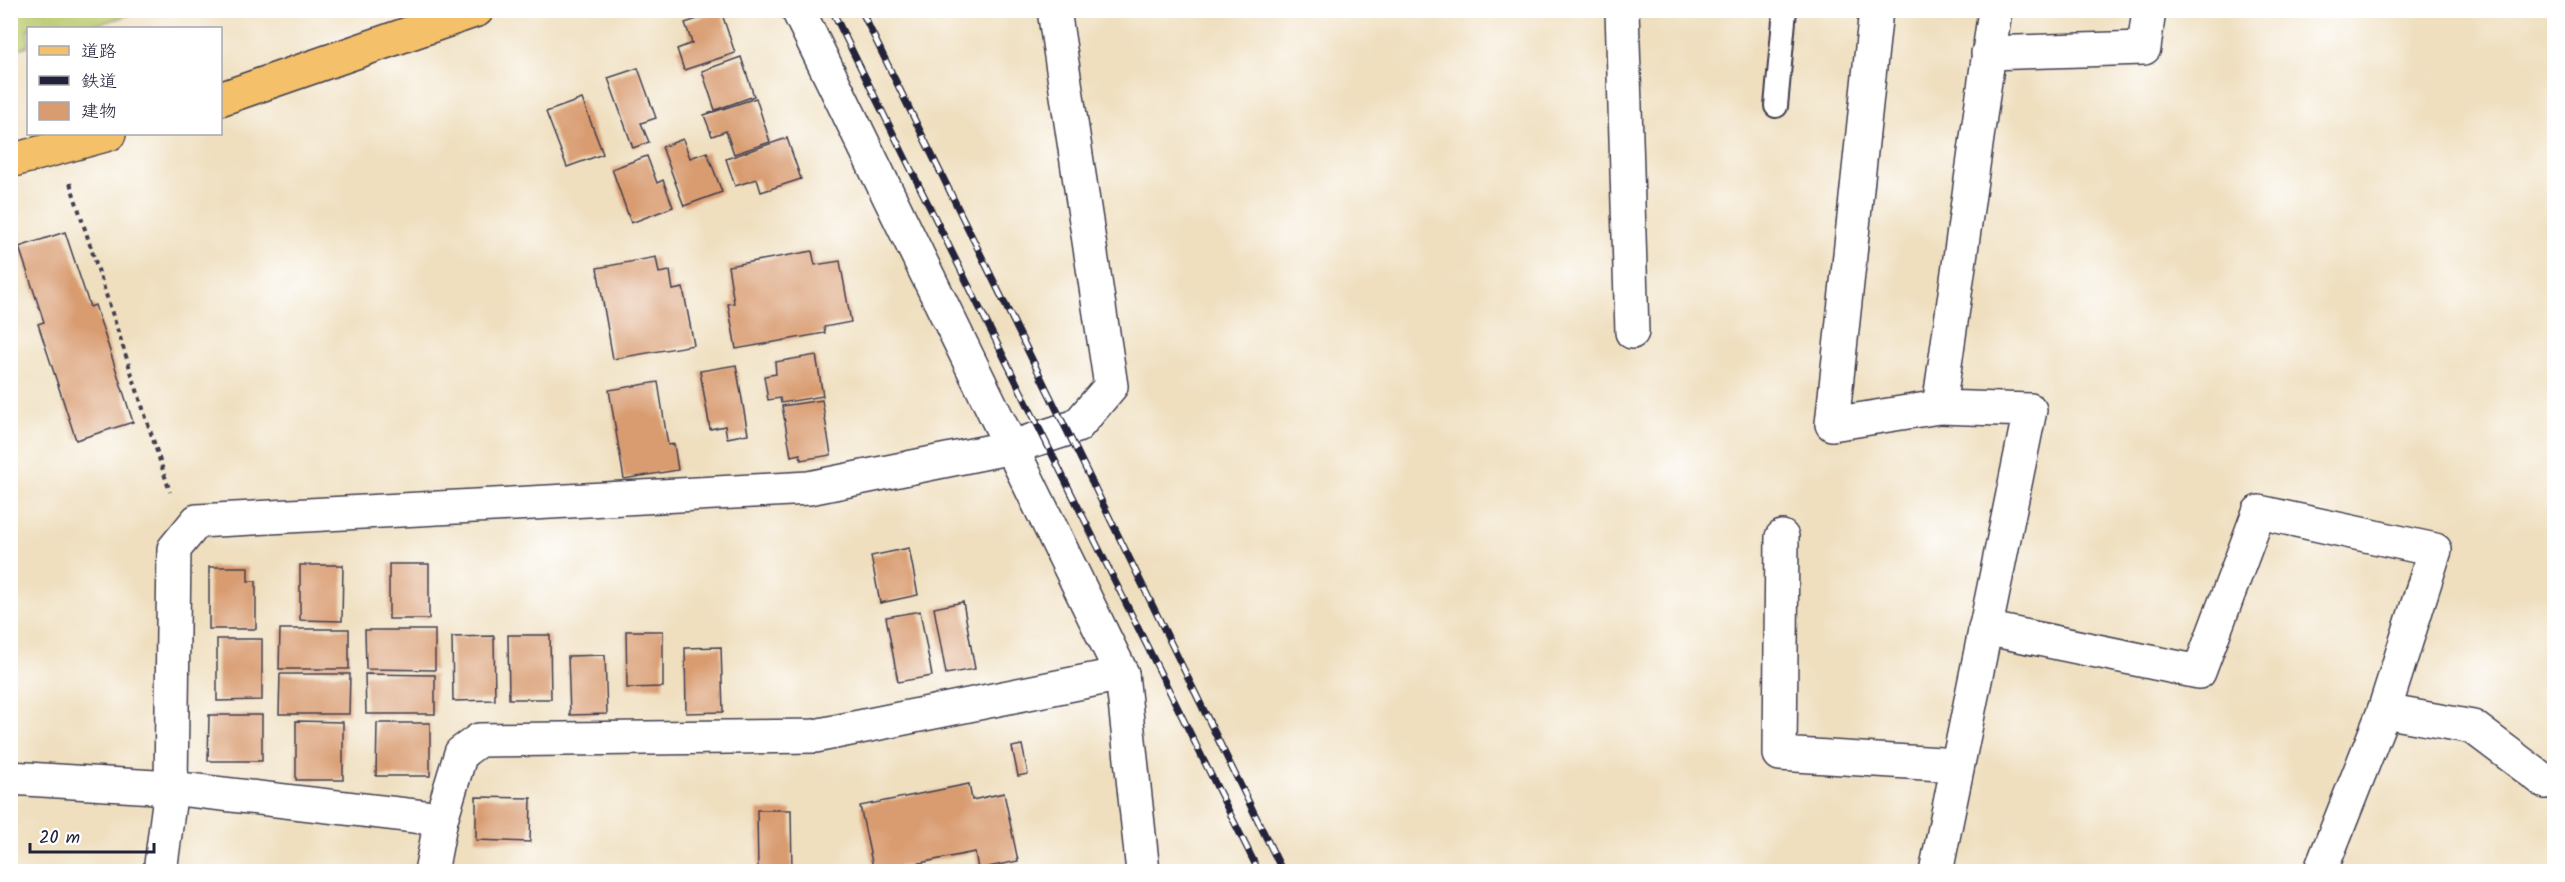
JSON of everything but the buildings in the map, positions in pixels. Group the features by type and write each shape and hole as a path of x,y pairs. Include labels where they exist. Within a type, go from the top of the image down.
{"main road":[{"path":"222,98 477,10"},
{"path":"10,161 105,135"}],"street":[{"path":"798,10 1122,674 1143,872"},
{"path":"160,872 171,788 174,549 197,522 809,488 1012,447 1077,426 1111,387 1054,10"},
{"path":"1622,10 1632,332"},
{"path":"1876,10 1832,424 1939,407 2030,410 1936,872"},
{"path":"1939,407 1995,10"},
{"path":"1988,53 2144,48 2149,10"},
{"path":"1985,628 2199,672 2259,512 2435,550 2384,711 2320,872"},
{"path":"1782,537 1780,754 1957,765"},
{"path":"431,872 441,819 461,753 480,740 815,736 1122,674"},
{"path":"2384,711 2474,727 2546,782"},
{"path":"10,778 171,788 441,819"}],"lane":[{"path":"1776,105 1785,10"}],"path":[{"path":"59,148 184,536"}],"green space":[{"path":"11,10 143,10 88,27 27,27 27,46 11,51"}],"railway":[{"path":"832,10 1259,872"},
{"path":"861,10 1283,872"}]}
